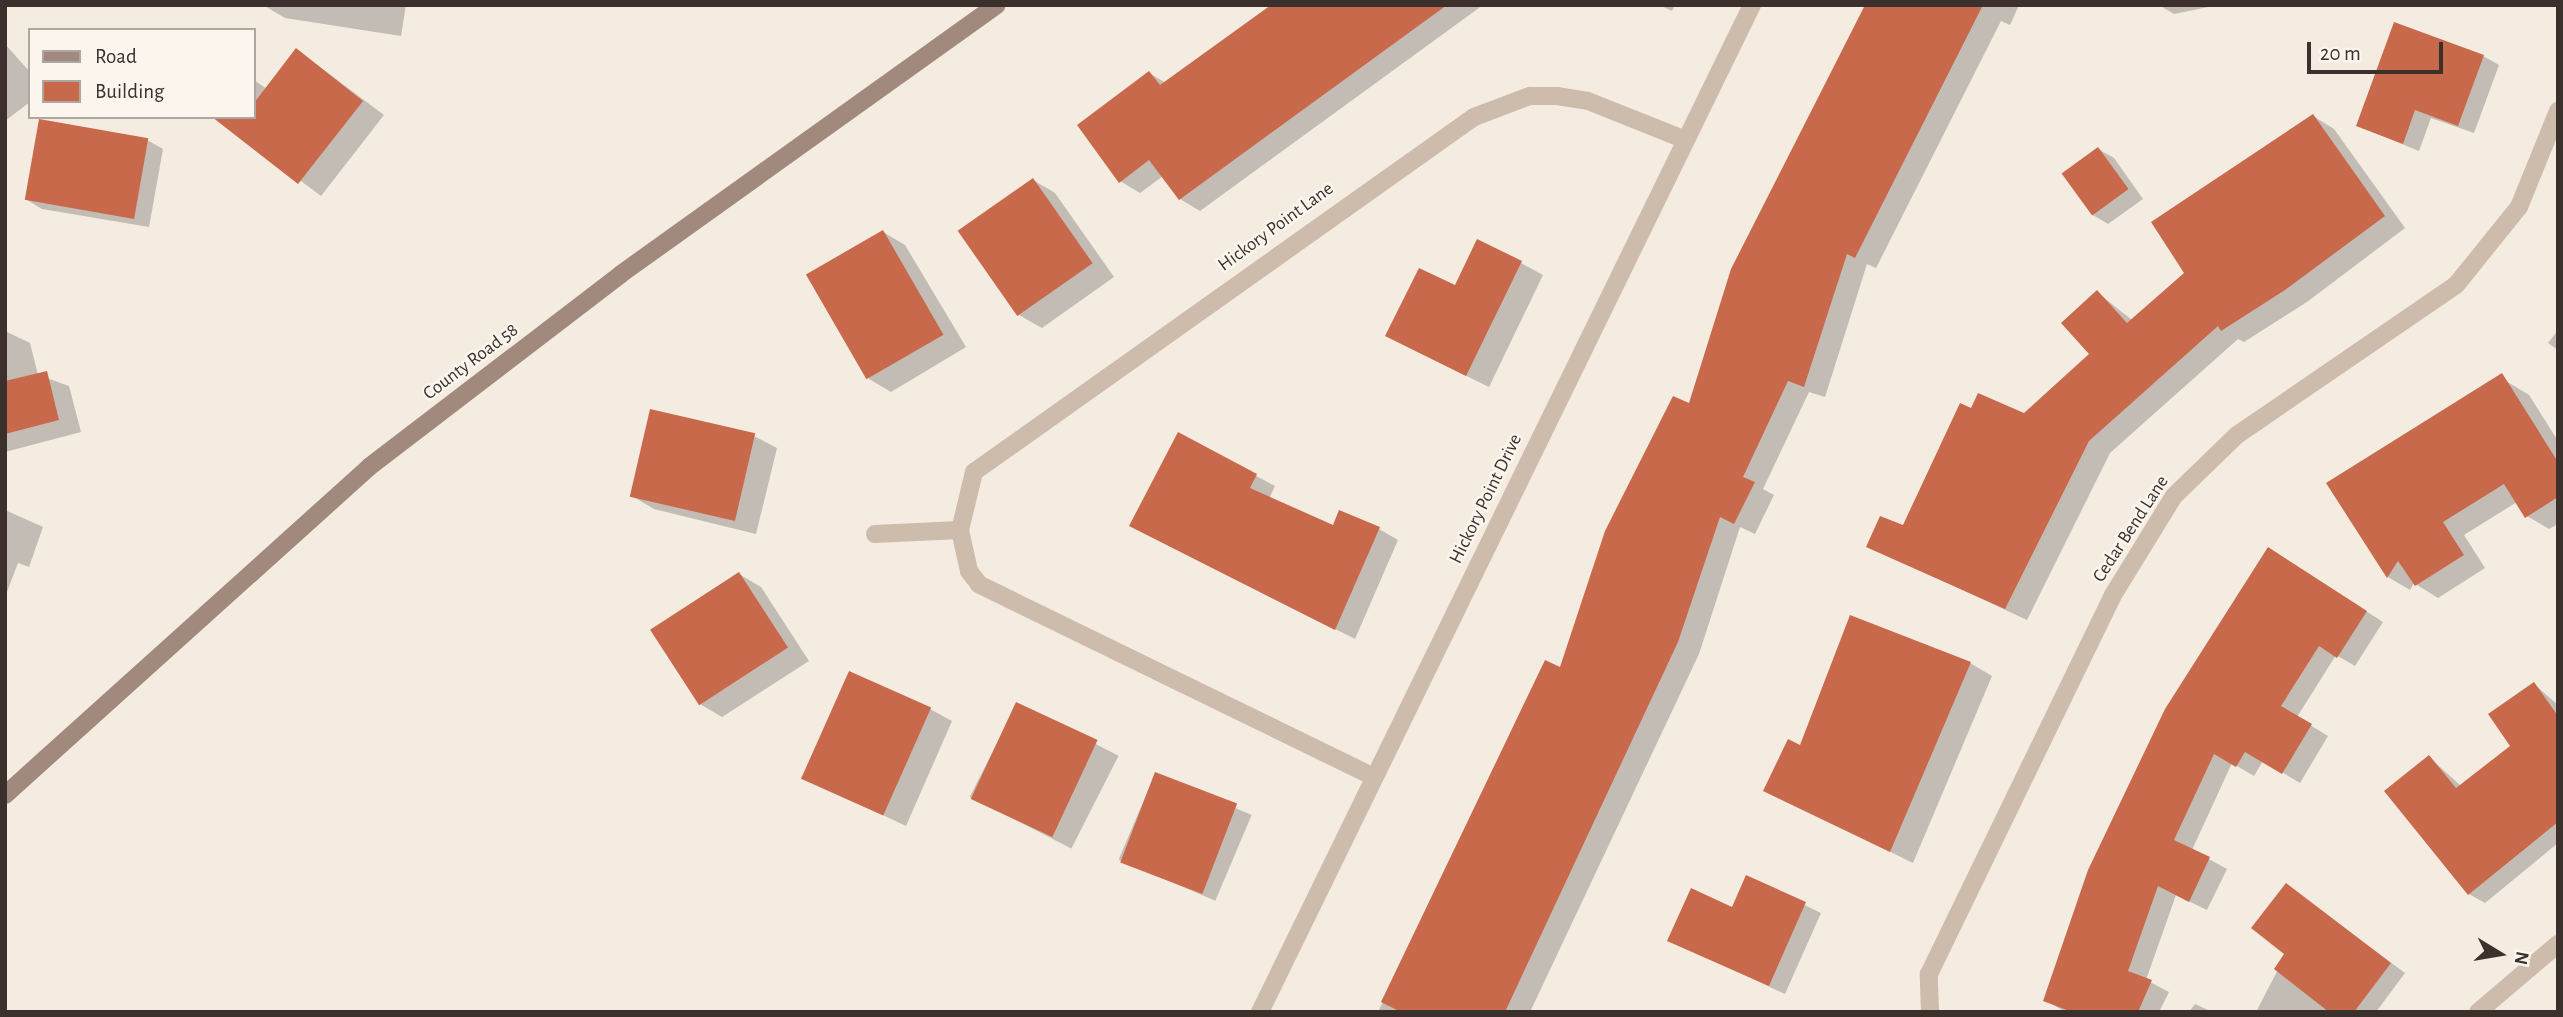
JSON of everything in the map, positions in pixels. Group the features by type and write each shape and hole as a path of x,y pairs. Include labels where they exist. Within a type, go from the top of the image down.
{"street":[{"name":"County Road 58","path":"5,795 369,467 621,274 997,5"},
{"name":"Hickory Point Drive","path":"1260,1012 1752,5"},
{"name":"Hickory Point Lane","path":"1374,778 979,584 970,571 961,530 974,472 1474,117 1530,96 1557,96 1588,101 1686,140"},
{"name":"Cedar Bend Lane","path":"1930,1012 1929,974 2113,595 2174,496 2237,435 2456,285 2519,207 2558,111"},
{"path":"875,534 961,530"},
{"path":"2478,1012 2558,944"}],"building":[{"path":"1271,5 1447,5 1179,200 1149,160 1119,183 1077,125 1149,71 1160,85"},
{"path":"1865,5 1983,5 1855,258 1847,254 1804,387 1788,381 1743,477 1755,482 1734,524 1720,517 1678,642 1505,1012 1401,1012 1381,1002 1545,660 1560,667 1605,531 1673,396 1689,403 1731,269"},
{"path":"2394,22 2484,55 2458,126 2415,110 2403,144 2356,126"},
{"path":"296,48 363,101 298,184 215,119 256,119 256,100"},
{"path":"2313,114 2385,216 2285,290 2221,331 2218,326 2089,441 2005,609 1866,547 1880,516 1903,525 1960,403 1971,408 1978,393 2024,413 2089,354 2061,323 2097,290 2127,323 2184,273 2151,222"},
{"path":"39,119 148,138 134,219 25,200"},
{"path":"2098,147 2129,189 2092,216 2062,173"},
{"path":"1033,178 1093,263 1017,316 958,231"},
{"path":"883,230 944,335 866,379 806,274"},
{"path":"1477,239 1522,261 1466,376 1385,336 1419,268 1455,285"},
{"path":"47,371 59,420 5,434 5,381"},
{"path":"2502,373 2558,462 2558,497 2525,518 2504,484 2443,522 2464,555 2415,586 2398,561 2387,578 2326,483"},
{"path":"650,409 755,433 735,521 630,497"},
{"path":"1178,432 1257,474 1250,488 1333,525 1339,510 1380,527 1335,630 1129,526"},
{"path":"2268,547 2367,611 2337,658 2319,646 2281,706 2312,724 2282,774 2245,752 2236,767 2214,754 2174,840 2210,857 2189,902 2158,886 2128,971 2152,980 2138,1012 2072,1012 2043,1001 2088,870 2165,709"},
{"path":"739,572 788,647 699,705 650,630"},
{"path":"1850,615 1971,662 1890,852 1763,791 1788,739 1800,745"},
{"path":"849,671 931,708 883,815 801,779"},
{"path":"2534,682 2558,716 2558,822 2468,895 2384,791 2429,755 2456,788 2510,746 2488,714"},
{"path":"1016,702 1098,740 1052,837 971,799"},
{"path":"1155,772 1237,804 1202,894 1120,863"},
{"path":"1746,875 1806,902 1769,986 1667,941 1691,888 1732,907"},
{"path":"2286,883 2391,963 2354,1012 2329,1012 2274,969 2284,954 2251,928"}]}
